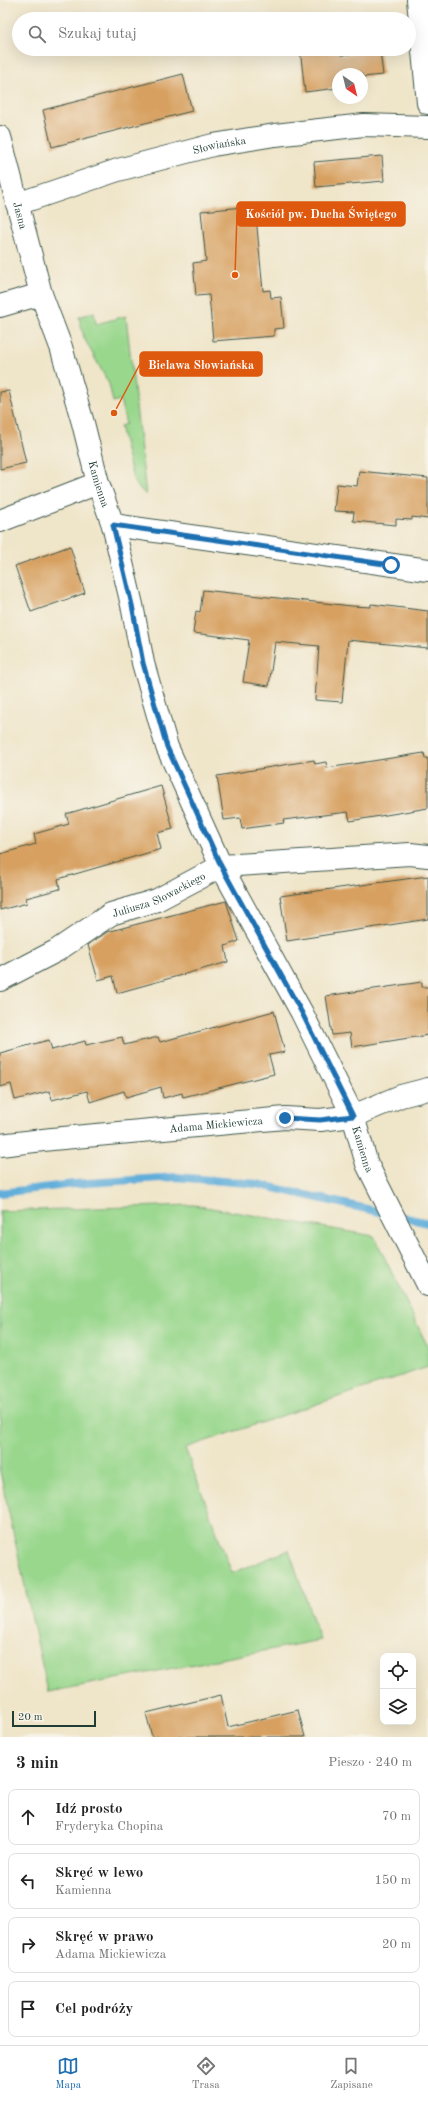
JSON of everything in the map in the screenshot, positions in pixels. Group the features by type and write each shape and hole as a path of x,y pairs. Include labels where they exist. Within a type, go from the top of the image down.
{"street":[{"path":"418,0 428,103"},
{"name":"Słowiańska","path":"17,204 118,170 213,145 364,124 428,127"},
{"name":"Jasna","path":"0,136 40,294"},
{"path":"0,306 40,294"},
{"name":"Kamienna","path":"40,294 61,347 83,423 98,483 113,525 132,605 143,663 167,747 221,866 302,1013 353,1116 367,1164 424,1276"},
{"path":"0,521 98,483"},
{"path":"113,525 428,570"},
{"name":"Juliusza Słowackiego","path":"0,980 56,951 111,914 157,900 221,866 410,854 428,856"},
{"name":"Adama Mickiewicza","path":"0,1145 285,1118 320,1120 353,1116 401,1096 428,1089"}],"green space":[{"path":"94,312 96,324 126,316 146,495 134,483 120,426 126,424 120,400 113,402 109,384 84,338 79,317"},
{"path":"194,1205 374,1236 428,1347 428,1367 185,1448 232,1573 289,1550 320,1640 48,1692 0,1472 0,1211"}],"building":[{"path":"301,56 381,56 383,75 368,76 368,68 332,68 332,89 305,92"},
{"path":"183,74 192,111 52,147 43,110"},
{"path":"382,156 384,181 316,187 314,162"},
{"path":"255,206 263,291 270,290 271,298 281,297 284,328 274,329 274,336 213,341 209,295 196,296 193,263 206,261 201,211"},
{"path":"9,391 26,463 0,469 0,392"},
{"path":"359,471 428,478 428,519 412,517 412,520 396,519 396,525 353,521 354,512 334,511 337,484 357,486"},
{"path":"70,546 85,593 31,612 15,566"},
{"path":"203,590 352,606 371,607 371,604 428,611 428,648 348,640 342,702 315,700 319,646 275,642 269,686 243,682 249,640 193,633 196,611 200,612"},
{"path":"424,753 425,758 428,758 428,808 350,821 348,812 283,820 284,823 242,829 240,818 224,820 217,776 314,760 315,764 326,762 327,768"},
{"path":"161,786 173,829 157,833 161,849 58,879 60,889 26,898 27,903 0,910 0,854 36,844 34,834 69,824 66,814"},
{"path":"428,876 428,919 287,941 280,896"},
{"path":"226,901 239,941 225,946 228,962 117,993 113,976 98,980 88,945 107,932"},
{"path":"422,982 422,987 428,987 428,1035 352,1047 350,1033 332,1035 326,996"},
{"path":"274,1011 285,1052 269,1055 274,1074 183,1097 182,1093 163,1098 161,1087 126,1097 124,1091 90,1102 87,1091 52,1100 50,1091 15,1100 11,1084 0,1087 0,1053 49,1040 52,1050 85,1041 86,1045 122,1037 124,1045 158,1037 160,1042"},
{"path":"221,1695 228,1727 298,1710 305,1737 152,1737 146,1713"}],"waterway":[{"path":"0,1193 74,1184 176,1177 257,1184 428,1223"}],"place":[{"name":"Kościół pw. Ducha Świętego","path":"235,275"},
{"name":"Bielawa Słowiańska","path":"114,413"}],"route":[{"path":"285,1118 320,1120 353,1116 302,1013 221,866 167,747 143,663 132,605 113,525 391,565"}]}
